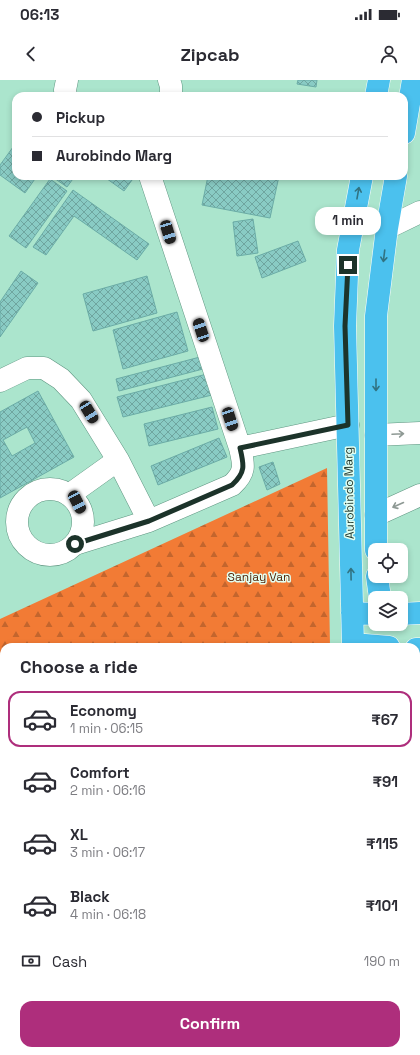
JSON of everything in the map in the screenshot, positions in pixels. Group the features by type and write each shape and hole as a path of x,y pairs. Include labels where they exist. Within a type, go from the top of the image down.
{"highway":[{"path":"377,92 379,80"},
{"path":"408,109 413,80"},
{"name":"Aurobindo Marg","path":"353,643 345,326 348,250 361,180"},
{"path":"376,543 376,316 387,228 395,180"},
{"path":"352,613 368,614"},
{"path":"408,614 420,613"},
{"path":"382,631 383,643"}],"street":[{"path":"65,92 67,80"},
{"path":"169,80 171,92"},
{"path":"75,544 81,534 83,523 82,512 77,502 69,495 60,490 49,488 39,490 30,495 22,503 16,522 18,533 23,542 30,549 39,553 48,555 58,554 75,544 149,521 232,485 238,480 244,466 240,448 151,180"},
{"path":"387,228 420,212"},
{"path":"0,381 27,368 44,368 61,379 81,400 118,460 149,521"},
{"path":"240,448 348,425"},
{"path":"376,435 420,433"},
{"path":"69,495 118,460"},
{"path":"376,514 420,494"},
{"path":"0,532 23,542"}],"green space":[{"name":"Sanjay Van","path":"327,468 330,643 0,643 0,619"}],"building":[{"path":"298,80 317,80 316,87 297,84"},
{"path":"12,148 12,180 34,180 25,193 0,175 0,165"},
{"path":"49,180 67,191 26,248 9,236"},
{"path":"57,180 72,180 67,187"},
{"path":"109,180 132,180 124,191"},
{"path":"207,180 278,180 270,218 202,205"},
{"path":"73,190 149,244 137,260 74,216 46,255 33,247"},
{"path":"253,219 258,253 237,256 233,222"},
{"path":"298,241 306,261 262,278 255,257"},
{"path":"21,271 38,283 0,337 0,302"},
{"path":"147,276 157,313 93,331 83,294"},
{"path":"177,312 188,351 123,369 113,330"},
{"path":"200,357 203,369 119,391 116,379"},
{"path":"207,374 212,395 123,417 117,397"},
{"path":"38,391 74,457 0,498 0,412","holes":["27,427 35,443 12,456 3,440"]},
{"path":"212,407 218,429 149,446 144,424"},
{"path":"219,438 227,457 158,485 151,466"},
{"path":"273,462 280,484 267,490 259,467"}],"route":[{"path":"75,544 149,521 232,485 242,474 244,466 240,448 348,425 345,326 348,265"}]}
